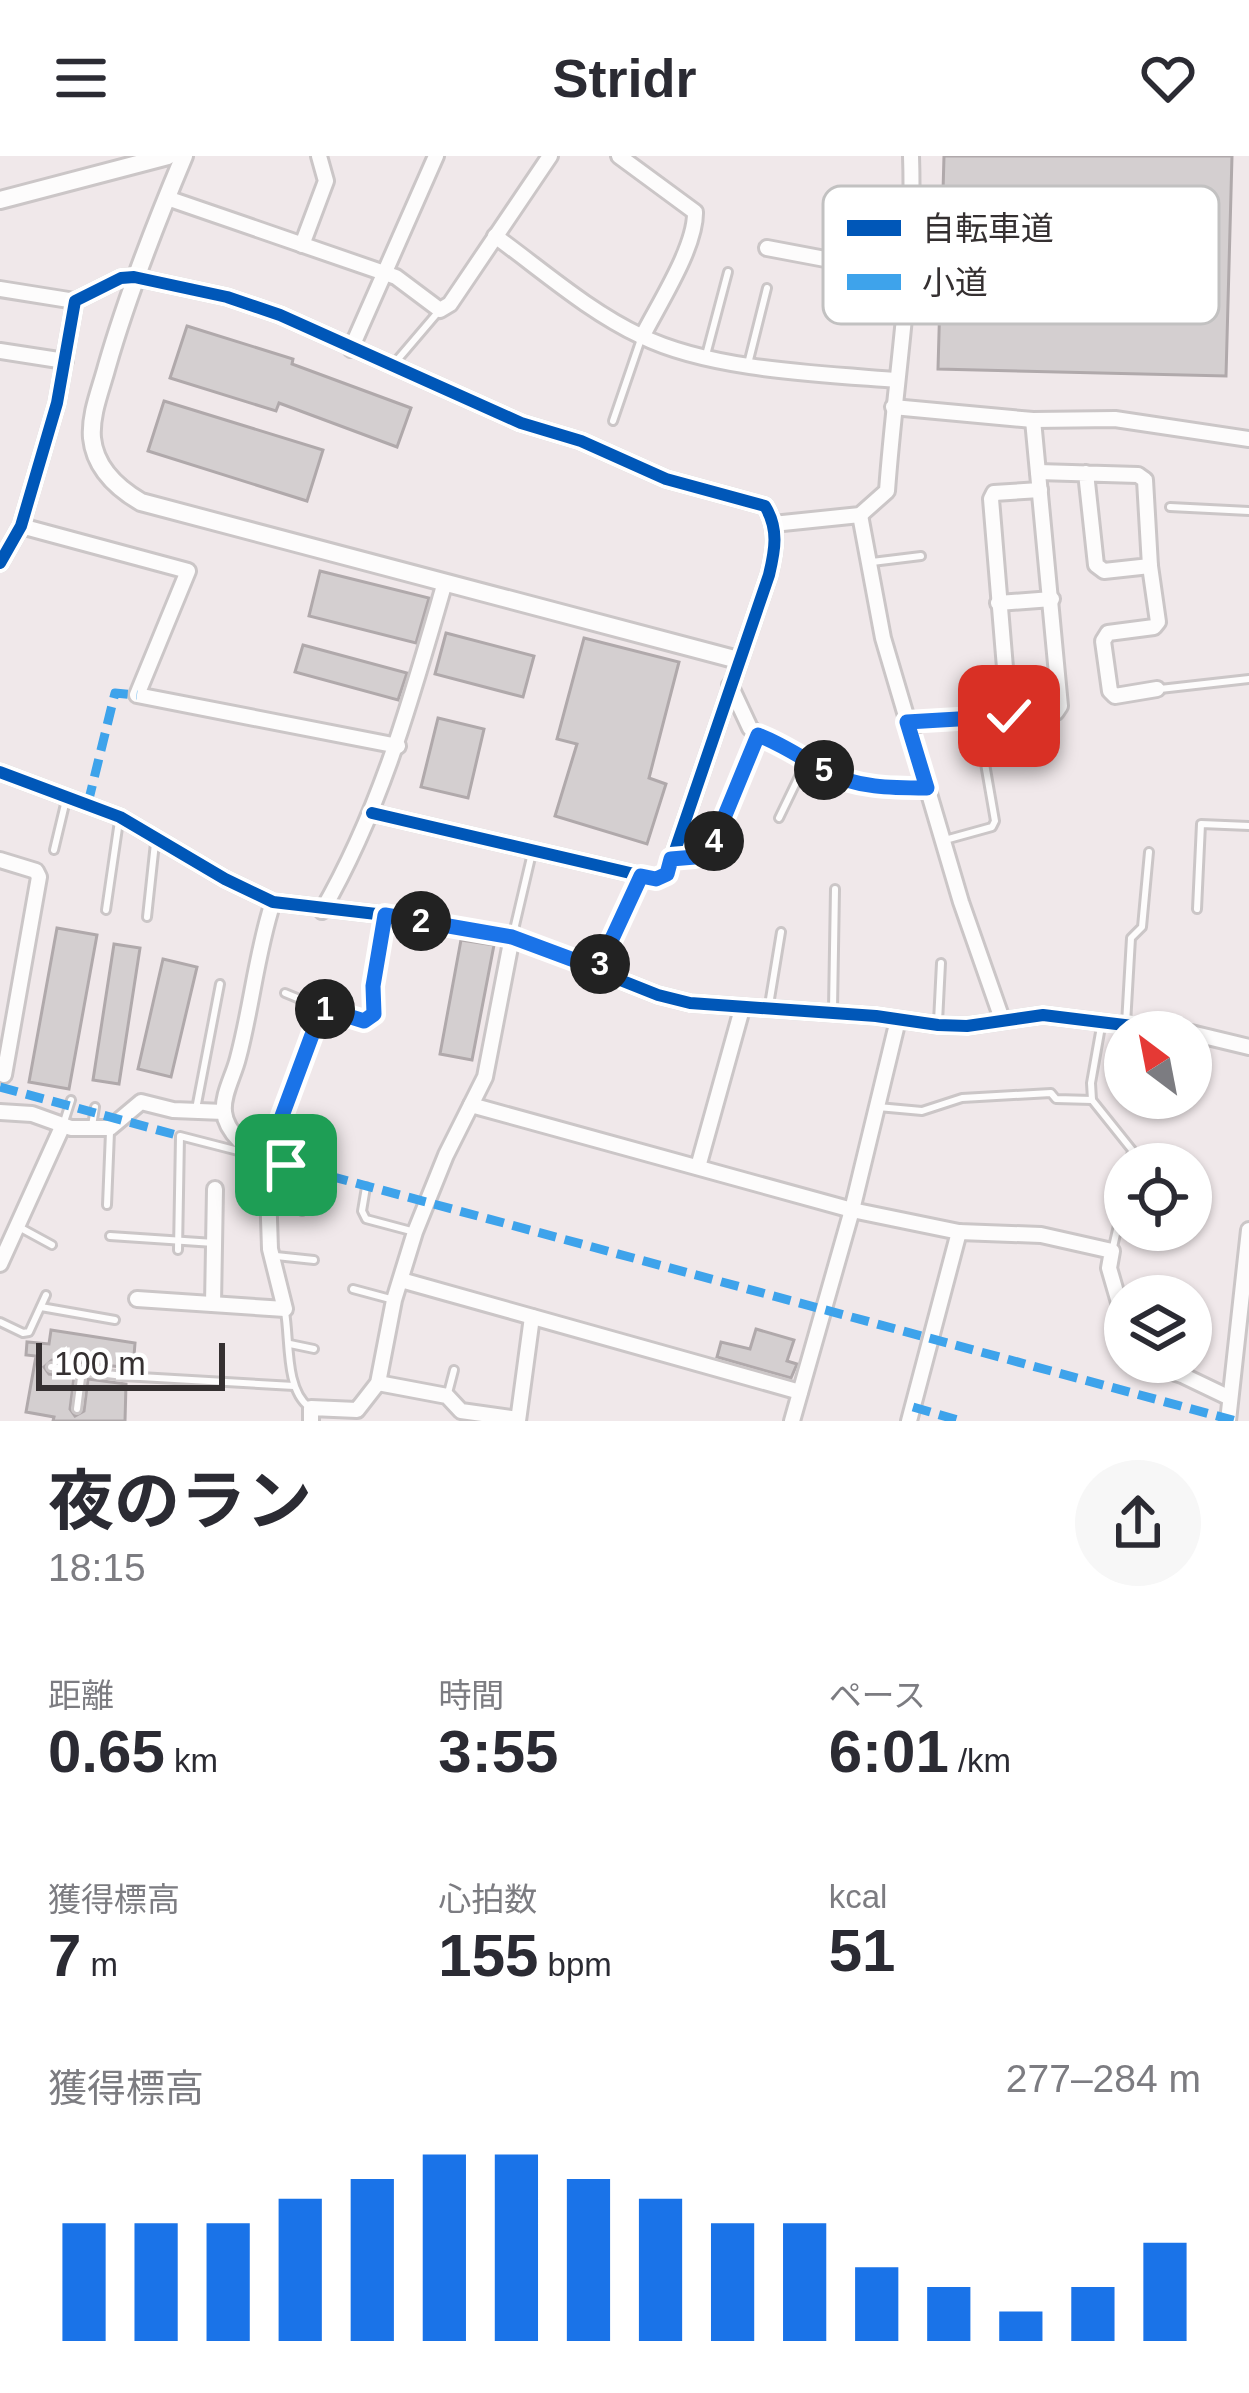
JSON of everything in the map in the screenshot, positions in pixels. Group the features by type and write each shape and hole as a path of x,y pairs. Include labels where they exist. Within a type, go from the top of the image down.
{"street":[{"path":"0,200 168,156"},
{"path":"184,156 134,277 94,412 92,441 107,476 122,491 141,502 738,660"},
{"path":"302,245 326,181 319,156"},
{"path":"351,349 436,156"},
{"path":"167,198 396,277 440,310 450,304 550,156"},
{"path":"620,156 695,212 685,250 642,337"},
{"path":"911,156 911,186"},
{"path":"495,236 603,315 642,337 748,364 897,380"},
{"path":"767,248 823,259"},
{"path":"0,289 76,301 122,278 134,277 227,297 280,315 520,423 581,441 665,479 765,506 776,546 770,575 667,874 656,879 641,876 372,813"},
{"path":"0,563 21,526 65,362 76,301"},
{"path":"773,524 860,514 887,491 904,324"},
{"path":"0,351 65,362"},
{"path":"893,407 1033,420 1115,419 1249,439"},
{"path":"907,722 1056,712 1060,706 1033,420"},
{"path":"1038,472 1138,475 1145,480 1158,622 1154,627 1108,633 1103,640 1110,691 1115,697 1157,689"},
{"path":"1086,473 1096,565 1104,571 1150,566"},
{"path":"1009,716 991,499 994,494 1040,490"},
{"path":"860,514 883,638 966,919 1002,1019"},
{"path":"21,526 188,571 137,695 398,746"},
{"path":"322,910 357,851 398,746 445,582"},
{"path":"998,602 1052,599"},
{"path":"730,685 758,735 828,773 864,784 927,788"},
{"path":"0,772 120,817 273,902 512,937 658,995 742,1009 938,1025 1043,1015 1102,1021"},
{"path":"1,863 36,871 39,877 6,1023 4,1076"},
{"path":"598,969 641,876"},
{"path":"262,1160 229,1125 224,1112 258,949 273,902"},
{"path":"137,1300 285,1309 271,1256 262,1160 322,1008 364,1021 374,1014 373,986 385,915"},
{"path":"311,1415 357,1410 378,1383 394,1300 415,1232 485,1077 512,937"},
{"path":"698,1167 742,1009"},
{"path":"792,1421 852,1210 898,1020"},
{"path":"1212,1038 1249,1047"},
{"path":"0,1112 32,1114 92,1130 110,1128 126,1108 141,1102 173,1110 224,1112"},
{"path":"471,1105 852,1210 959,1232 1041,1235 1104,1249"},
{"path":"0,1264 63,1125"},
{"path":"213,1304 215,1189"},
{"path":"1228,1421 1242,1360 1249,1230"},
{"path":"910,1421 959,1232"},
{"path":"1110,1275 1112,1251"},
{"path":"400,1280 800,1392"},
{"path":"378,1383 447,1396 461,1411 518,1420 532,1317"},
{"path":"1199,1383 1230,1398"}],"lane":[{"path":"706,356 728,272"},
{"path":"748,364 767,288"},
{"path":"391,368 440,310"},
{"path":"613,421 642,337"},
{"path":"1170,507 1249,512"},
{"path":"869,562 921,556"},
{"path":"1157,689 1249,679"},
{"path":"945,840 992,827 995,821 983,752 1012,742 1009,716"},
{"path":"671,859 695,857 712,847 758,735"},
{"path":"779,818 808,759"},
{"path":"55,850 67,794"},
{"path":"106,910 120,817"},
{"path":"1197,908 1202,824 1249,826"},
{"path":"147,917 156,838"},
{"path":"512,937 532,849"},
{"path":"1127,1011 1131,941 1142,927 1149,852"},
{"path":"1134,874 1147,875"},
{"path":"97,881 110,882"},
{"path":"1186,881 1198,881"},
{"path":"833,1013 835,890"},
{"path":"769,1010 780,936 791,943"},
{"path":"1117,939 1131,941"},
{"path":"820,943 834,943"},
{"path":"938,1025 940,963"},
{"path":"940,983 952,983"},
{"path":"196,1109 220,984"},
{"path":"285,993 322,1008"},
{"path":"1102,1021 1092,1100 1126,1143"},
{"path":"878,1107 922,1111 962,1098 1036,1092 1051,1093 1056,1099 1092,1100"},
{"path":"63,1125 71,1100"},
{"path":"92,1130 95,1107"},
{"path":"107,1204 110,1128"},
{"path":"178,1250 180,1136 304,1169 302,1210"},
{"path":"366,1186 362,1211 366,1219 415,1232"},
{"path":"95,1187 108,1188"},
{"path":"19,1227 52,1245"},
{"path":"110,1236 214,1243"},
{"path":"271,1256 314,1259"},
{"path":"352,1289 394,1300"},
{"path":"0,1322 29,1332 46,1295"},
{"path":"41,1307 115,1320"},
{"path":"285,1309 294,1386 311,1415"},
{"path":"290,1344 314,1349"},
{"path":"51,1367 294,1386"},
{"path":"77,1409 82,1370"},
{"path":"447,1396 454,1370"}],"building":[{"path":"944,156 1232,156 1226,376 938,369 939,324 1219,324 1219,186 943,186"},
{"path":"187,326 293,359 292,364 411,408 397,447 279,403 276,411 170,378"},
{"path":"164,401 323,450 307,501 148,451"},
{"path":"320,571 429,598 416,643 309,616"},
{"path":"446,633 534,656 523,697 435,674"},
{"path":"584,638 679,662 649,778 666,784 647,844 555,816 577,744 557,739"},
{"path":"303,645 407,673 398,700 295,672"},
{"path":"438,718 484,729 468,798 421,787"},
{"path":"57,928 97,935 69,1089 29,1082"},
{"path":"461,940 494,945 472,1060 440,1054"},
{"path":"114,944 140,948 119,1084 93,1080"},
{"path":"163,959 197,967 171,1077 138,1069"},
{"path":"756,1329 794,1340 787,1361 797,1364 791,1378 717,1357 721,1342 750,1349"},
{"path":"51,1330 135,1343 133,1368 52,1360 44,1367 49,1374 74,1377 70,1409 75,1416 84,1411 88,1379 126,1384 125,1421 53,1421 54,1417 26,1412 36,1356 26,1355 27,1342 49,1344"}],"marked path":[{"path":"88,803 115,693 137,695"},
{"path":"0,1087 180,1136"},
{"path":"267,1159 287,1164"},
{"path":"304,1169 1236,1421"},
{"path":"913,1407 961,1421"}],"cycle path":[{"path":"0,563 21,526 57,403 75,301 121,278 134,277 227,297 280,315 521,423 581,441 666,479 765,506 774,540 769,575 667,874 656,879 372,813"},
{"path":"0,772 120,817 273,902 512,937 658,995 690,1003 938,1025 967,1026 1043,1015 1104,1022"}],"route":[{"path":"286,1165 267,1166 266,1159 322,1008 364,1021 374,1014 373,986 385,915 512,937 598,969 641,876 656,879 667,874 671,859 695,857 712,847 758,735 828,773 888,788 927,788 907,722 1009,716"}]}
